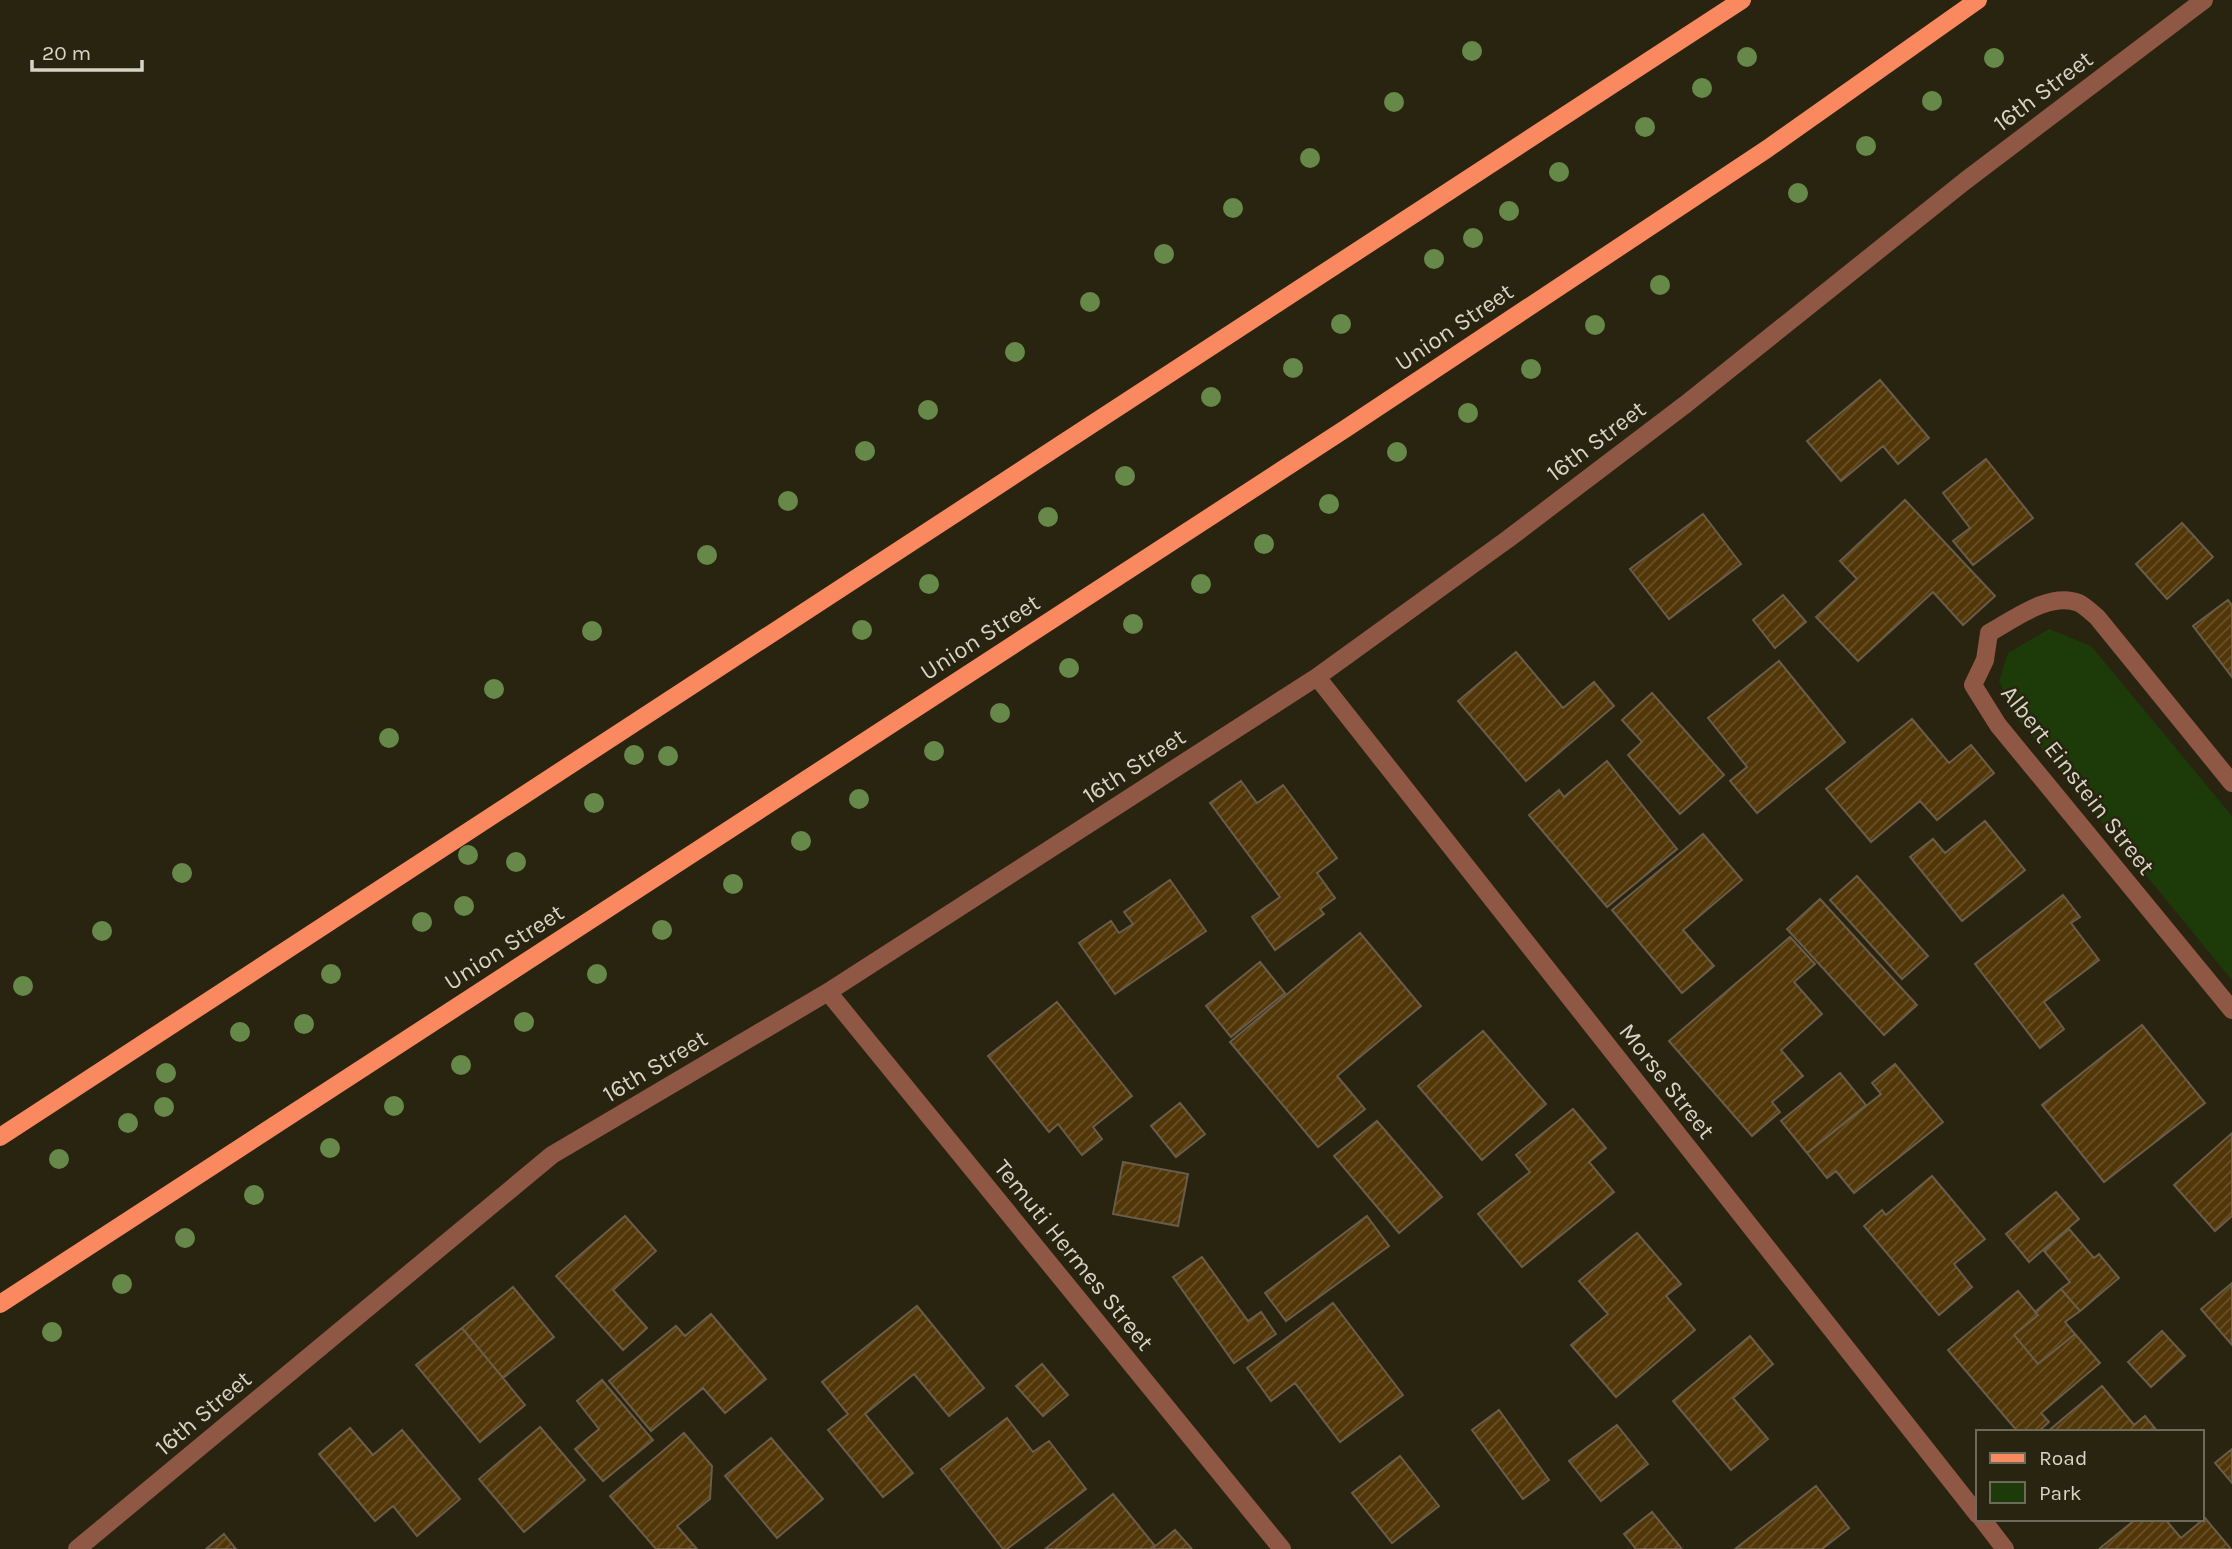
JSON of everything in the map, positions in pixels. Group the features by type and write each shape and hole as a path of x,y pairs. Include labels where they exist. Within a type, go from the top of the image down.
{"main road":[{"path":"0,1137 1742,0"},
{"name":"Union Street","path":"0,1304 1345,429 1767,149 1978,0"}],"street":[{"name":"16th Street","path":"77,1549 552,1155 828,992 1317,677 1508,539 1676,412 1965,181 2204,0"},
{"name":"Albert Einstein Street","path":"2232,783 2097,617 2078,603 2056,601 2035,608 1989,634 1985,660 1973,685 1998,725 2232,1010"},
{"name":"Morse Street","path":"1317,677 1976,1512"},
{"name":"Temuti Hermes Street","path":"828,992 1282,1549"},
{"path":"1984,1521 2005,1549"}],"green space":[{"path":"2049,629 2091,646 2232,816 2232,980 2015,716 1999,681 2008,653"}],"building":[{"path":"1880,380 1929,438 1898,464 1883,446 1841,481 1807,441"},
{"path":"1986,459 2033,518 1973,565 1953,541 1970,528 1943,493"},
{"path":"1905,500 1995,596 1963,625 1933,592 1858,661 1816,617 1857,579 1840,561"},
{"path":"1703,514 1741,564 1669,619 1630,569"},
{"path":"2182,523 2213,557 2167,599 2136,564"},
{"path":"1783,595 1806,622 1775,648 1753,620"},
{"path":"2228,600 2232,605 2232,677 2193,626"},
{"path":"1516,652 1563,708 1594,682 1614,706 1526,781 1458,701"},
{"path":"1779,661 1845,742 1757,813 1730,781 1747,767 1708,718"},
{"path":"1652,693 1724,775 1680,814 1628,755 1642,742 1622,720"},
{"path":"1912,719 1949,763 1971,745 1994,773 1937,820 1920,801 1871,842 1826,789"},
{"path":"1607,761 1677,849 1607,907 1529,815 1559,790 1564,797"},
{"path":"1241,781 1257,803 1283,785 1337,858 1317,873 1335,898 1320,909 1324,914 1275,950 1252,917 1280,897 1210,803"},
{"path":"1985,821 2025,870 1962,921 1910,857 1933,839 1945,853"},
{"path":"1703,834 1742,880 1683,930 1714,966 1682,993 1612,910"},
{"path":"1857,876 1928,956 1902,979 1830,900"},
{"path":"1170,880 1206,931 1115,994 1079,943 1111,921 1119,933 1133,924 1124,912"},
{"path":"2063,895 2080,917 2071,923 2099,960 2044,1002 2064,1029 2040,1048 1975,964"},
{"path":"1820,899 1917,1005 1884,1035 1787,929"},
{"path":"1360,933 1421,1006 1337,1076 1365,1109 1318,1147 1230,1042"},
{"path":"1790,937 1815,964 1794,982 1822,1014 1781,1050 1803,1076 1772,1102 1780,1112 1752,1136 1669,1041"},
{"path":"1260,962 1285,993 1231,1037 1206,1006"},
{"path":"1057,1002 1132,1096 1093,1127 1102,1139 1082,1155 1058,1124 1049,1132 988,1056"},
{"path":"2142,1025 2205,1103 2104,1182 2042,1105"},
{"path":"1483,1031 1546,1104 1482,1160 1418,1086"},
{"path":"1895,1064 1943,1122 1854,1193 1836,1171 1827,1178 1807,1153 1881,1094 1872,1083"},
{"path":"1840,1073 1866,1105 1807,1153 1781,1121"},
{"path":"1180,1103 1205,1134 1176,1157 1151,1126"},
{"path":"1573,1109 1606,1148 1589,1162 1614,1192 1522,1267 1478,1214 1530,1172 1516,1155"},
{"path":"1377,1121 1442,1197 1399,1233 1334,1156"},
{"path":"2232,1133 2232,1216 2215,1231 2174,1185"},
{"path":"1123,1162 1188,1174 1178,1226 1113,1214"},
{"path":"1932,1176 1985,1239 1954,1264 1972,1287 1939,1315 1864,1226 1882,1210 1886,1215"},
{"path":"2056,1192 2079,1219 2029,1262 2006,1234"},
{"path":"625,1216 656,1251 613,1290 647,1328 623,1350 556,1276"},
{"path":"1367,1216 1389,1246 1286,1321 1265,1293"},
{"path":"2069,1229 2094,1258 2099,1254 2119,1278 2080,1311 2061,1289 2070,1282 2044,1251"},
{"path":"1637,1233 1681,1284 1666,1296 1695,1330 1616,1397 1571,1345 1608,1314 1579,1281"},
{"path":"1202,1257 1248,1321 1261,1312 1276,1334 1234,1363 1173,1277"},
{"path":"2232,1283 2232,1345 2201,1309"},
{"path":"513,1287 554,1337 503,1378 462,1328"},
{"path":"2061,1289 2080,1311 2065,1322 2075,1334 2038,1364 2014,1335 2038,1315 2035,1312"},
{"path":"2018,1291 2038,1315 2014,1335 2038,1364 2075,1334 2100,1363 2041,1413 2049,1422 2040,1430 2016,1430 1948,1350"},
{"path":"1333,1303 1403,1395 1340,1442 1295,1383 1271,1401 1247,1368"},
{"path":"917,1306 984,1388 949,1416 914,1374 865,1414 913,1473 883,1497 828,1430 848,1414 822,1382"},
{"path":"711,1314 766,1379 725,1413 703,1388 651,1431 609,1381 676,1326 685,1336"},
{"path":"462,1328 525,1405 480,1442 416,1365"},
{"path":"2162,1331 2185,1356 2151,1387 2128,1362"},
{"path":"1750,1336 1773,1364 1733,1398 1768,1439 1731,1470 1673,1401"},
{"path":"1042,1364 1068,1395 1043,1416 1016,1386"},
{"path":"602,1380 653,1440 603,1481 575,1449 599,1429 577,1401"},
{"path":"2102,1386 2134,1425 2145,1416 2156,1430 2049,1430"},
{"path":"1499,1410 1549,1480 1523,1499 1472,1430"},
{"path":"1007,1418 1033,1452 1049,1441 1086,1489 1007,1549 1003,1549 941,1469"},
{"path":"1617,1425 1648,1464 1601,1501 1569,1461"},
{"path":"540,1427 585,1480 524,1532 479,1479"},
{"path":"350,1428 373,1455 402,1430 460,1499 417,1536 393,1506 375,1521 319,1454"},
{"path":"684,1433 712,1466 710,1499 677,1526 697,1549 656,1549 610,1496"},
{"path":"771,1438 823,1499 777,1538 725,1476"},
{"path":"2232,1449 2232,1483 2215,1463"},
{"path":"1400,1456 1439,1506 1392,1543 1352,1493"},
{"path":"1816,1486 1849,1528 1822,1549 1735,1549"},
{"path":"1113,1494 1155,1546 1151,1549 1045,1549"},
{"path":"1652,1512 1682,1549 1636,1549 1624,1534"},
{"path":"2204,1519 2231,1549 2099,1549 2134,1521 2167,1521 2181,1538"},
{"path":"1175,1530 1192,1549 1153,1548"},
{"path":"224,1534 236,1549 206,1549"}]}
